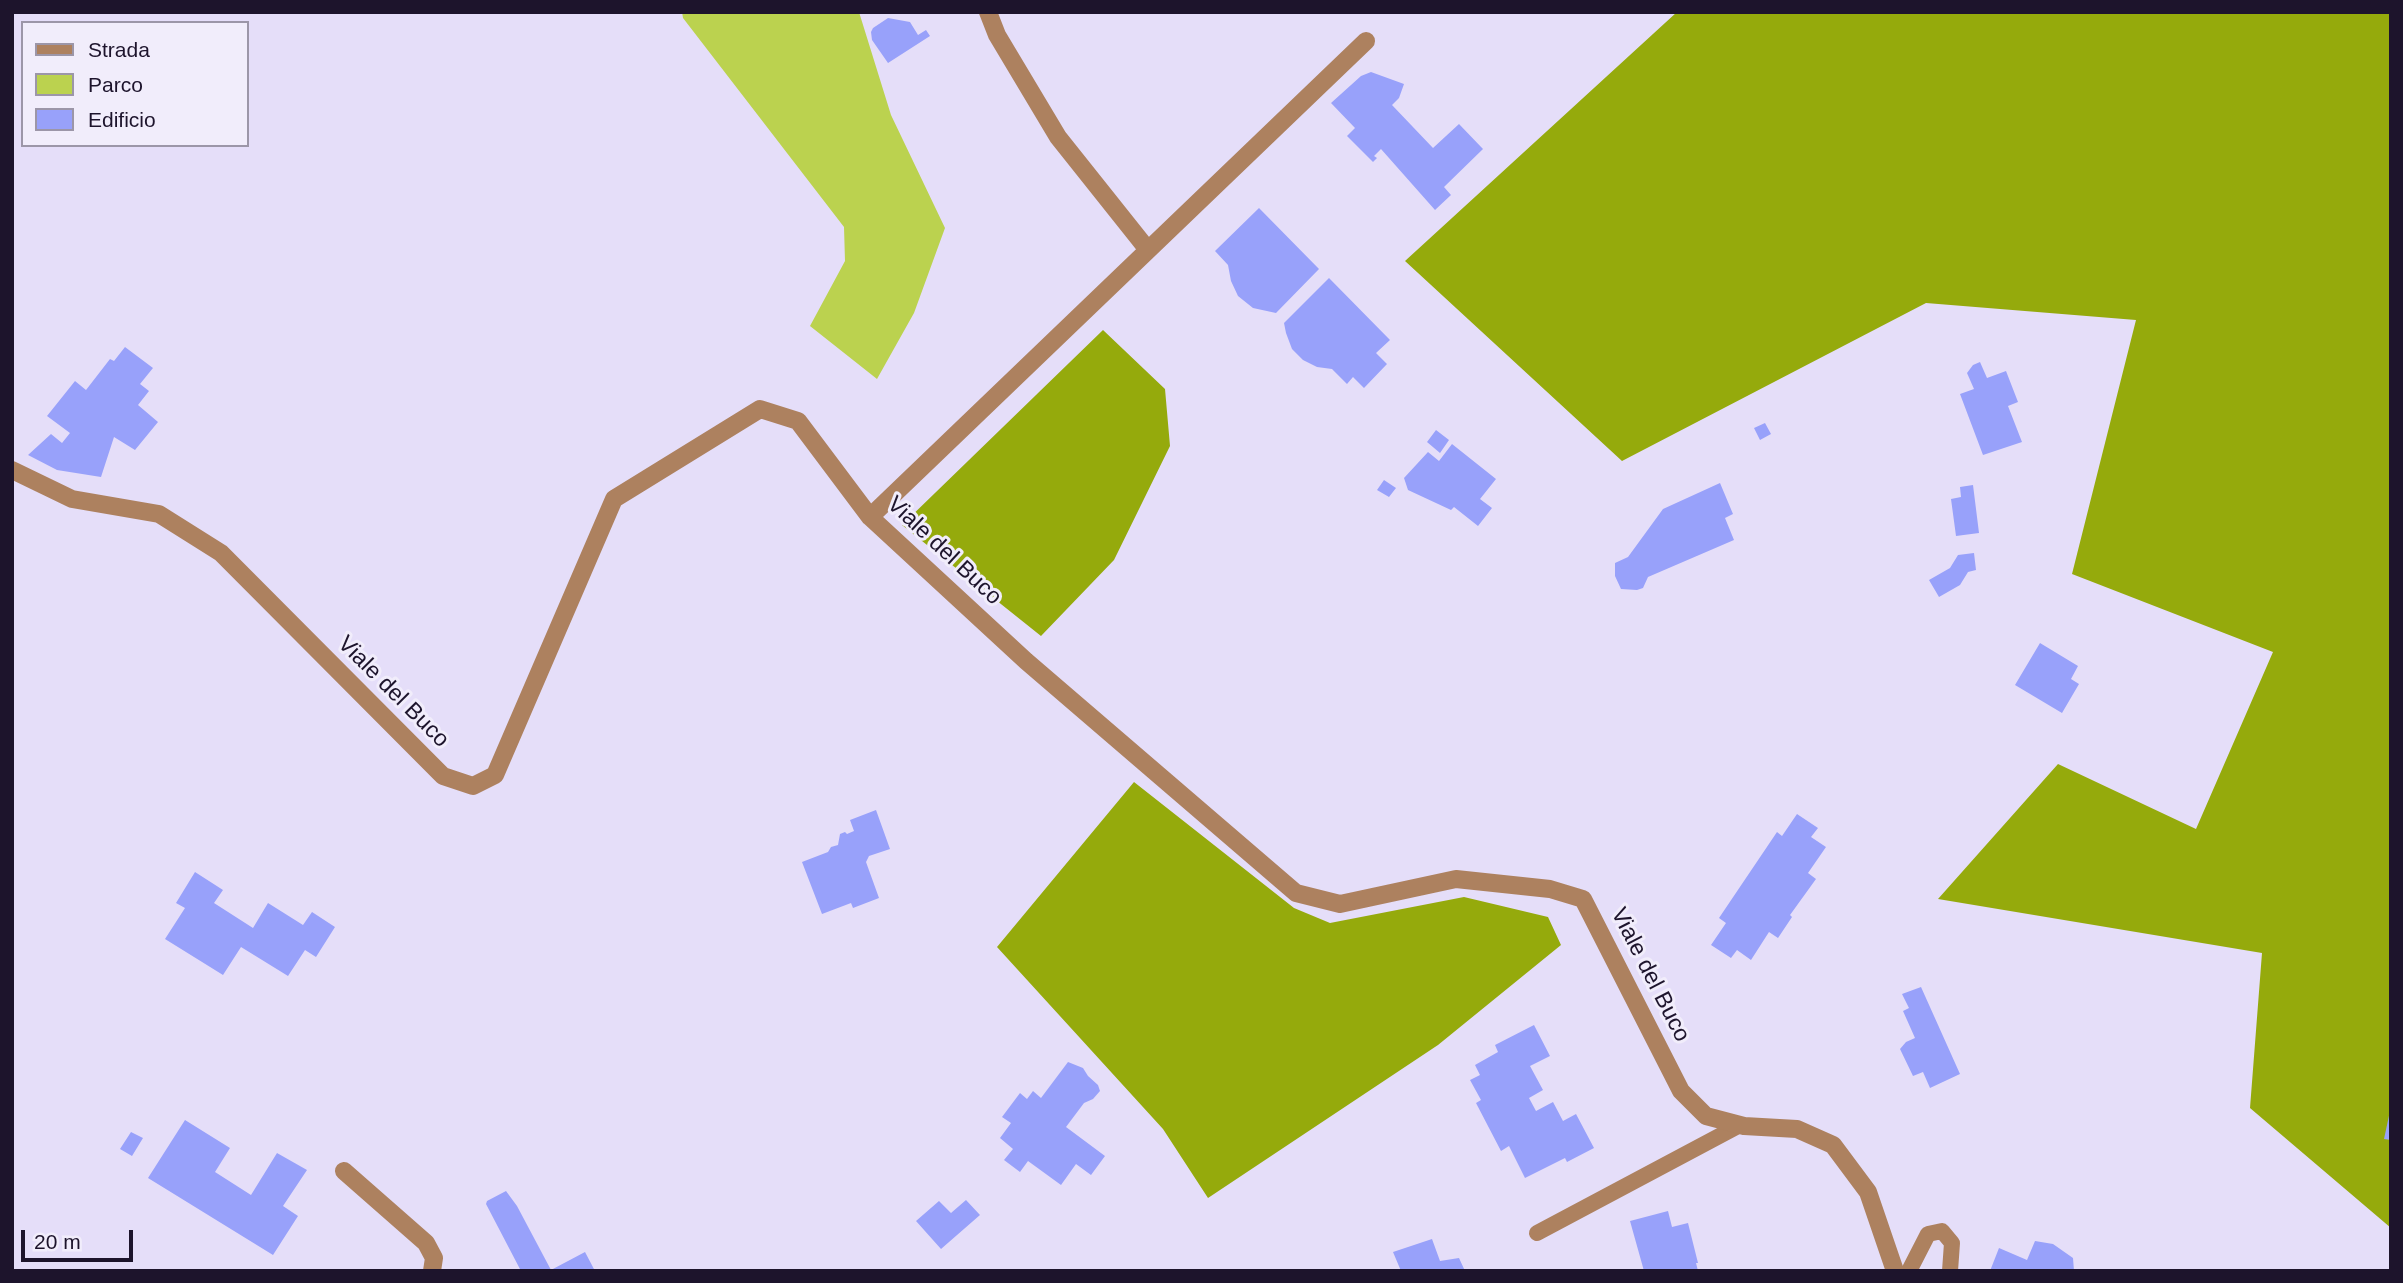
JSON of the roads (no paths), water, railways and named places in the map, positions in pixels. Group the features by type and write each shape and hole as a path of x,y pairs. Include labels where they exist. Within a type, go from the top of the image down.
{"street":[{"path":"988,12 997,35 1058,137 1148,250"},
{"path":"870,517 1366,40"},
{"name":"Viale del Buco","path":"12,470 72,499 159,514 221,553 443,776 473,786 495,775 614,499 760,409 798,421 870,517 1026,661 1296,893 1340,904 1456,879 1550,889 1584,899 1681,1091 1706,1116 1740,1125 1797,1129 1833,1145 1868,1192 1895,1271"},
{"path":"344,1171 426,1243 434,1258 432,1271"}],"lane":[{"path":"1537,1233 1740,1125"},
{"path":"1909,1271 1928,1234 1942,1231 1952,1243 1950,1271"}]}
